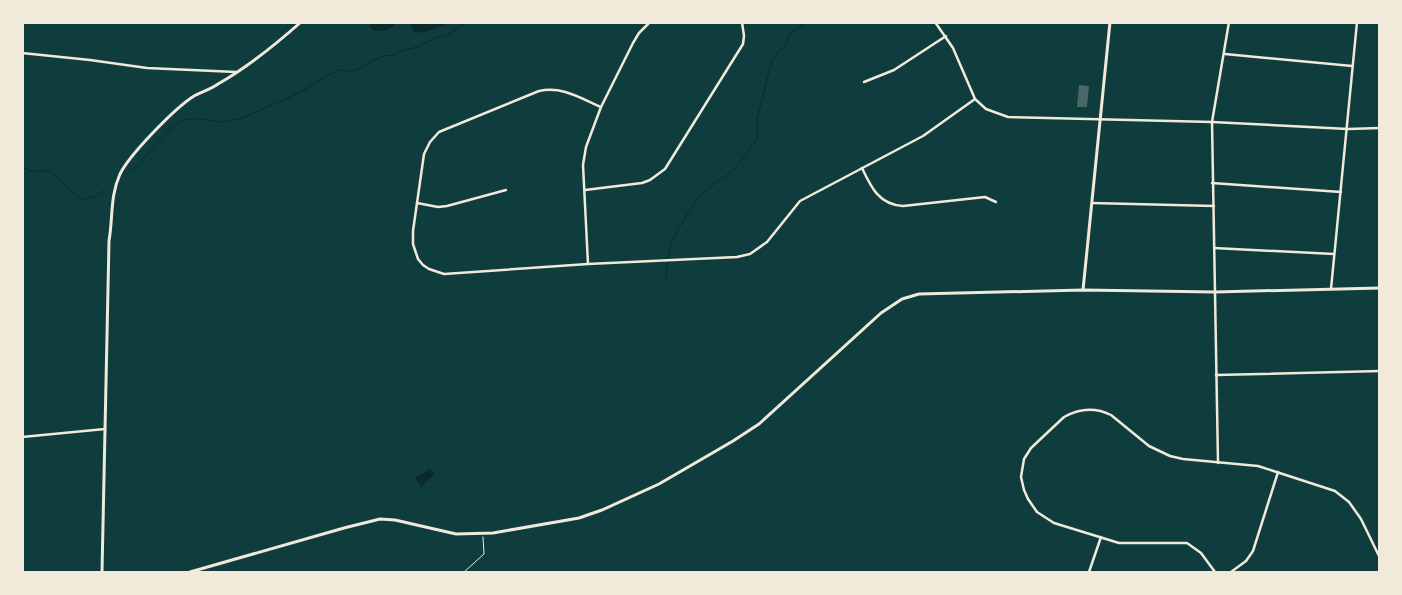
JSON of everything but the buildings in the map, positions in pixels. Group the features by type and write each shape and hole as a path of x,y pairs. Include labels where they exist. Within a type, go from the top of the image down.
{"street":[{"path":"102,572 109,241 112,198 120,173 131,157 184,104 219,84 263,54 302,22"},
{"path":"588,264 583,165 586,147 601,107 633,43 650,22"},
{"path":"585,190 642,183 650,180 665,169 743,44 742,22"},
{"path":"935,22 953,48 975,99 986,109 1008,117 1212,122 1348,129 1380,128"},
{"path":"1083,290 1110,22"},
{"path":"1218,463 1212,122 1229,22"},
{"path":"1331,289 1348,129 1356,22"},
{"path":"864,82 894,70 946,36"},
{"path":"22,53 147,68 236,72"},
{"path":"1225,54 1352,66"},
{"path":"601,107 560,89 548,89 440,132 430,142 424,154 413,231 415,252 424,265 444,274 588,264 737,257 750,254 767,242 800,201 923,136 975,99"},
{"path":"862,168 878,197 893,206 985,197 996,202"},
{"path":"1212,183 1341,192"},
{"path":"417,203 438,207 447,206 506,190"},
{"path":"1092,204 1214,206"},
{"path":"1214,248 1334,254"},
{"path":"190,572 380,519 395,520 456,534 483,534 584,517 659,484 759,424 881,313 902,299 919,294 1083,290 1215,292 1380,288"},
{"path":"1216,375 1380,371"},
{"path":"1216,572 1201,553 1187,543 1124,543 1048,520 1031,505 1024,490 1021,477 1027,453 1064,418 1077,411 1089,409 1104,412 1111,415 1159,452 1183,459 1246,464 1328,487 1349,502 1361,519 1380,558"},
{"path":"22,437 105,429"},
{"path":"1231,572 1246,561 1253,551 1278,472"},
{"path":"1089,572 1101,537"}],"path":[{"path":"464,572 484,554 483,534"}],"water":[{"path":"372,23 396,23 389,29 374,31 369,26"},
{"path":"410,23 449,23 431,30 414,32"},
{"path":"430,469 435,474 421,487 415,478"}],"waterway":[{"path":"128,172 138,165 171,128 185,119 223,122 240,119 303,91 339,70 352,71 358,69 384,56 394,55 417,47 437,37 447,35 468,22"},
{"path":"666,278 670,247 691,207 703,193 733,170 757,140 757,119 771,63 777,53 785,46 790,33 807,22"},
{"path":"22,168 38,172 48,170 82,200 95,196 105,190"}]}
